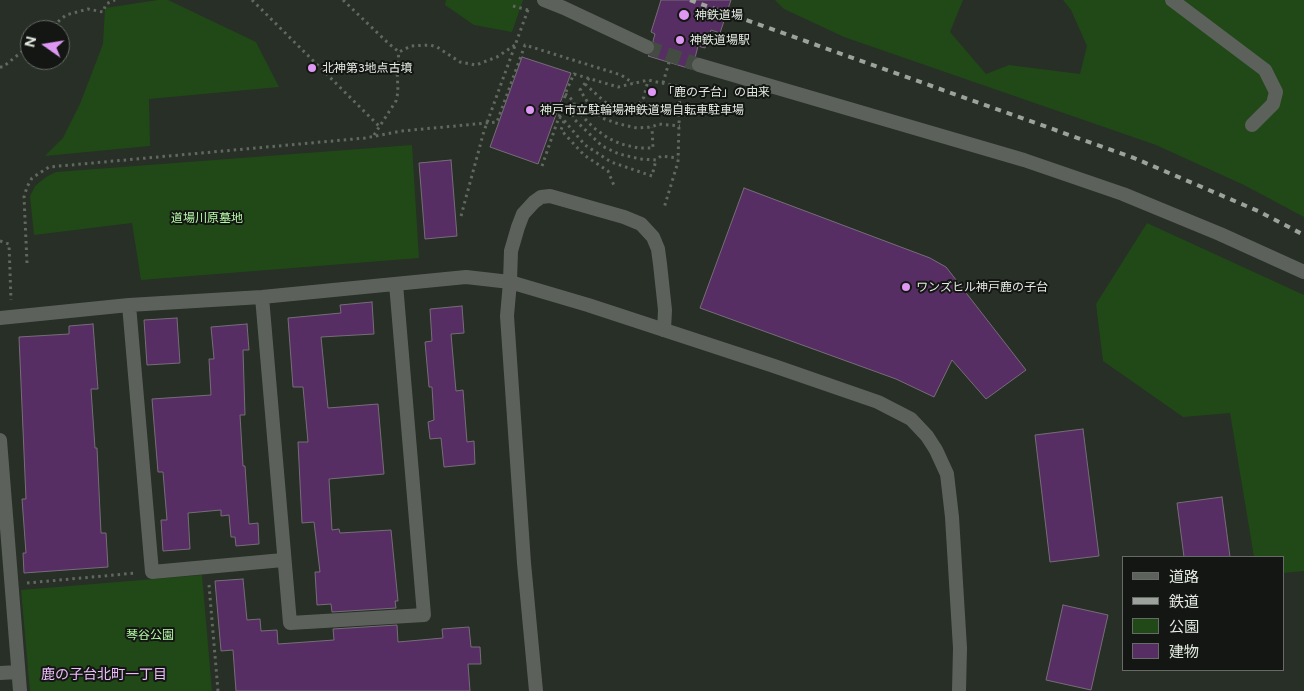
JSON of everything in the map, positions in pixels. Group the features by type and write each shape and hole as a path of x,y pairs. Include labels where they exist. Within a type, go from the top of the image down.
{"street":[{"path":"544,0 647,47"},
{"path":"1172,0 1265,70 1276,92 1272,104 1252,126"},
{"path":"699,64 1024,160 1123,194 1220,234 1304,272"},
{"path":"536,691 524,563 507,316 512,250 518,227 528,207 541,197 550,196 624,217 641,224 652,237 658,249 665,310 664,330"},
{"path":"6,318 129,305 262,297 466,277 510,282 588,305 878,402 911,419 927,436 947,474 952,517 960,648 959,691"},
{"path":"262,297 290,623 424,615 396,284"},
{"path":"129,305 152,572 284,560"},
{"path":"0,440 20,691"},
{"path":"0,673 18,672"}],"path":[{"path":"60,20 66,15 88,9 103,12 106,4 115,0"},
{"path":"343,0 399,52"},
{"path":"461,216 487,123 531,0"},
{"path":"254,1 380,127"},
{"path":"513,6 528,10"},
{"path":"399,52 411,46 430,44 460,62 476,66 497,58 516,44"},
{"path":"27,263 24,197 32,178 49,167 300,144 402,131 497,122 525,45 621,75 632,83"},
{"path":"374,136 396,101 399,52"},
{"path":"0,68 20,53"},
{"path":"663,82 669,62"},
{"path":"542,166 574,74 618,87 648,80 680,87 678,158 664,208"},
{"path":"588,78 580,90 590,106 602,118 637,128 652,127 658,124 680,126"},
{"path":"585,84 605,102 618,108 636,109 644,97 648,80"},
{"path":"566,94 594,128 621,144 638,148 653,148 652,127"},
{"path":"574,103 570,111 574,119 602,146 619,154 640,159 656,160 662,156 678,158"},
{"path":"559,117 584,145 611,162 652,176 656,160"},
{"path":"564,121 561,130 584,156 608,171 615,188"},
{"path":"0,241 10,244 6,318"},
{"path":"207,566 218,691"},
{"path":"12,585 152,572"}],"green space":[{"path":"168,0 256,42 279,87 149,99 150,146 45,156 63,138 80,104 103,44 105,8"},
{"path":"446,0 523,0 512,32 474,25 445,5"},
{"path":"775,0 963,0 950,32 986,74 1009,65 1080,74 1087,46 1071,10 1063,0 1304,0 1304,217 1244,185 1156,145 844,37 784,9"},
{"name":"道場川原墓地","path":"412,145 419,258 141,280 132,223 34,235 30,196 35,186 56,172"},
{"path":"1147,223 1304,295 1304,571 1284,573 1284,556 1254,556 1230,413 1183,417 1103,361 1096,304"},
{"name":"琴谷公園","path":"202,575 212,691 30,691 21,590"}],"building":[{"name":"神鉄道場駅","path":"661,0 731,0 720,33 711,30 705,48 698,46 695,58 691,62 691,69 648,56 655,50 656,46 653,41 655,34 651,32"},
{"name":"神戸市立駐輪場神鉄道場自転車駐車場","path":"522,57 571,73 538,164 490,147"},
{"path":"451,160 457,236 425,239 419,163"},
{"path":"744,188 930,258 946,267 1026,370 986,399 952,360 934,397 896,379 700,308"},
{"path":"372,302 374,334 321,337 328,408 378,404 384,474 329,479 332,530 339,529 340,533 391,530 398,601 395,601 396,608 332,612 331,604 317,605 315,572 320,572 314,522 302,523 298,442 308,442 303,387 293,387 288,318 341,313 340,305"},
{"path":"462,306 464,333 451,334 456,391 463,390 467,442 474,441 475,464 444,467 441,438 430,439 428,422 434,420 432,387 429,387 425,342 432,341 430,309"},
{"path":"177,318 180,363 147,365 144,320"},
{"path":"93,324 98,389 91,389 95,448 97,448 101,533 106,533 108,567 24,573 23,553 26,553 22,499 26,499 19,337 69,334 69,326"},
{"path":"247,324 249,350 243,350 245,415 240,415 249,524 258,523 259,544 236,546 235,537 231,537 229,515 221,516 221,510 188,513 190,549 163,551 161,520 167,520 163,472 158,472 152,399 211,395 209,359 214,359 211,327"},
{"path":"1083,429 1099,556 1050,562 1035,435"},
{"path":"1222,497 1230,556 1184,556 1177,503"},
{"path":"243,579 247,620 260,619 261,631 277,630 278,644 334,640 333,629 397,625 398,642 443,638 442,629 469,627 471,647 480,647 481,664 468,664 470,691 236,691 233,650 221,651 215,581"},
{"path":"1063,605 1108,615 1091,690 1046,680"}],"tunnel":[{"path":"647,47 699,65"}],"railway":[{"path":"690,0 1134,158 1258,211 1304,235"}],"place":[{"name":"神鉄道場","path":"684,15"},
{"name":"神鉄道場駅","path":"680,40"},
{"name":"北神第3地点古墳","path":"312,68"},
{"name":"「鹿の子台」の由来","path":"652,92"},
{"name":"神戸市立駐輪場神鉄道場自転車駐車場","path":"530,110"},
{"name":"ワンズヒル神戸鹿の子台","path":"906,287"}],"district":[{"name":"鹿の子台北町一丁目","path":"104,675"}]}
